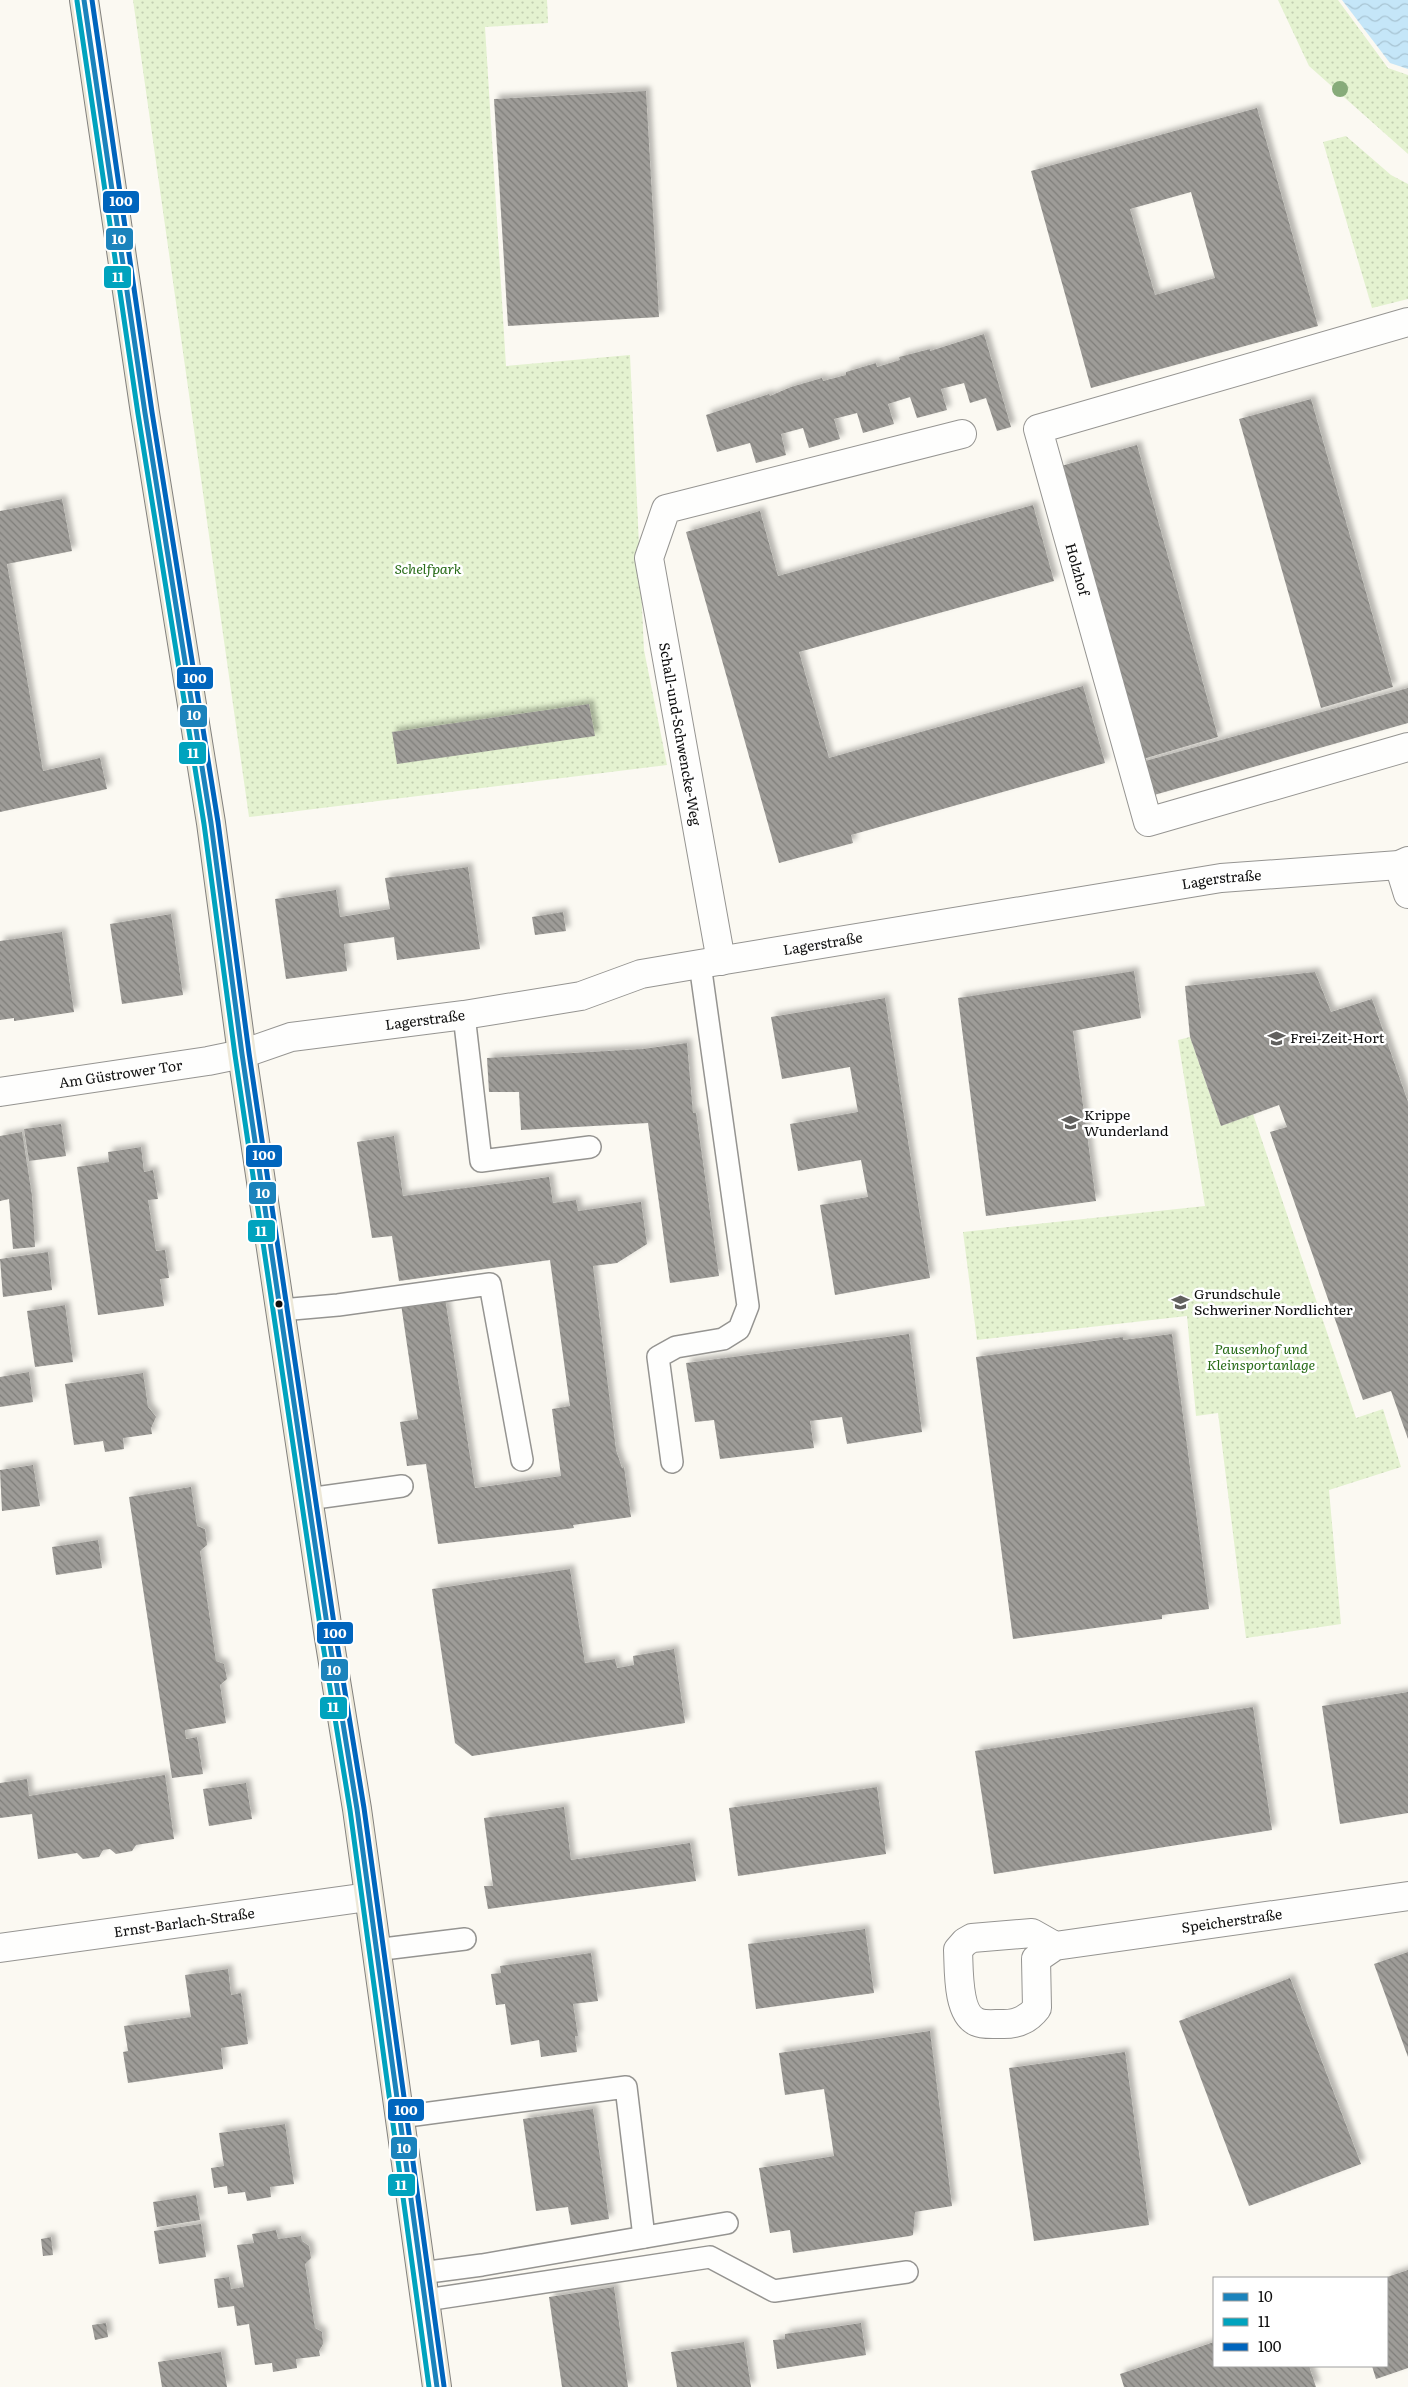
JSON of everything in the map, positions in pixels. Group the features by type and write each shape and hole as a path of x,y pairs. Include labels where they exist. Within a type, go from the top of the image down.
{"main road":[{"path":"84,0 147,423 211,823 242,1054 282,1310 308,1499 357,1809 375,1950 437,2387"}],"street":[{"name":"Holzhof","path":"1408,322 1038,429 1148,822 1408,747"},
{"name":"Schall-und-Schwencke-Weg","path":"710,962 649,558 666,509 962,434"},
{"name":"Lagerstraße","path":"242,1054 291,1038 464,1015 581,996 641,974 710,962 1221,878 1403,863"},
{"path":"1403,863 1408,894"},
{"name":"Am Güstrower Tor","path":"0,1092 208,1061 242,1054"},
{"name":"Speicherstraße","path":"1055,1946 1408,1896"},
{"name":"Ernst-Barlach-Straße","path":"0,1948 368,1898"}],"lane":[{"path":"672,1462 658,1357 676,1347 723,1339 739,1329 748,1306 710,962"},
{"path":"464,1015 481,1161 590,1147"},
{"path":"282,1310 338,1305 490,1284 522,1460"},
{"path":"308,1499 402,1486"},
{"path":"375,1950 465,1939"},
{"path":"400,2117 626,2088 644,2237"},
{"path":"422,2273 482,2266 727,2223"},
{"path":"426,2300 710,2257 774,2291 907,2272"}],"green space":[{"name":"Schelfpark","path":"133,0 547,0 548,23 485,27 506,366 630,355 644,650 667,765 249,817"},
{"path":"1278,0 1338,0 1388,68 1408,75 1408,154 1309,66"},
{"path":"1346,136 1391,175 1408,184 1408,299 1372,308 1323,142"},
{"name":"Pausenhof und Kleinsportanlage","path":"1190,1037 1221,1126 1253,1114 1356,1418 1383,1409 1401,1467 1329,1490 1341,1624 1246,1638 1218,1413 1196,1416 1187,1316 977,1340 963,1232 1205,1206 1178,1040"}],"water":[{"path":"1342,0 1408,0 1408,69 1390,63"}],"building":[{"path":"646,91 659,317 508,326 494,99"},
{"path":"1257,108 1318,326 1091,388 1031,171","holes":["1191,192 1215,278 1155,295 1130,209"]},
{"path":"984,334 1011,427 997,431 986,398 970,403 964,383 941,389 947,410 917,418 910,397 888,404 894,424 863,433 857,413 834,419 840,439 809,448 803,428 781,434 786,455 756,463 750,443 717,452 706,415 769,394 770,396 791,387 822,378 823,381 846,375 846,372 876,363 877,367 900,360 899,357 930,349 930,351"},
{"path":"1311,399 1393,687 1321,708 1239,419"},
{"path":"1137,445 1218,737 1143,759 1061,466"},
{"path":"62,499 72,551 7,564 43,771 100,758 107,789 0,812 0,511"},
{"path":"1033,505 1054,581 799,652 829,758 1083,686 1105,763 851,835 853,843 779,863 686,532 760,511 778,576"},
{"path":"1408,688 1408,723 1147,797 1138,763"},
{"path":"589,704 595,736 397,764 392,732"},
{"path":"468,867 480,949 397,960 394,937 344,944 347,971 286,979 275,899 336,890 340,917 390,909 385,878"},
{"path":"563,912 566,931 535,935 532,917"},
{"path":"171,914 183,995 122,1004 110,924"},
{"path":"62,932 74,1012 14,1021 14,1018 0,1020 0,941"},
{"path":"1134,971 1141,1018 1073,1031 1096,1201 986,1216 958,998"},
{"name":"Grundschule Schweriner Nordlichter","path":"1315,972 1331,1012 1372,999 1408,1102 1408,1439 1391,1391 1363,1400 1270,1132 1287,1127 1279,1105 1221,1126 1190,1037 1185,986"},
{"path":"885,998 930,1278 835,1295 820,1205 868,1197 861,1160 798,1171 790,1124 858,1112 850,1067 782,1079 771,1017"},
{"path":"687,1043 693,1113 696,1113 719,1276 670,1283 648,1123 521,1130 519,1092 489,1092 487,1058 642,1049"},
{"path":"61,1124 66,1156 29,1161 24,1129"},
{"path":"22,1132 32,1196 35,1247 13,1249 9,1199 0,1201 0,1136"},
{"path":"394,1136 403,1196 549,1177 553,1203 576,1200 578,1211 641,1202 647,1244 617,1263 593,1266 616,1450 622,1468 624,1467 631,1517 573,1525 574,1528 438,1544 426,1464 407,1466 400,1422 418,1419 401,1304 445,1298 475,1488 561,1476 552,1409 570,1406 550,1260 399,1281 392,1236 372,1238 357,1142"},
{"path":"141,1147 144,1172 153,1170 158,1199 148,1200 156,1251 165,1250 169,1278 160,1279 164,1306 98,1315 77,1167 109,1162 108,1152"},
{"path":"48,1252 52,1290 3,1297 0,1259"},
{"path":"65,1305 73,1362 35,1367 27,1311"},
{"path":"909,1334 922,1432 847,1444 842,1417 810,1421 814,1448 720,1459 714,1420 695,1422 686,1363"},
{"path":"1172,1334 1209,1609 1162,1615 1162,1619 1013,1639 976,1357 1123,1337 1123,1340"},
{"path":"29,1372 33,1402 0,1407 0,1377"},
{"path":"143,1373 148,1407 156,1417 151,1428 152,1434 123,1438 124,1449 105,1452 103,1441 74,1445 65,1384"},
{"path":"33,1465 40,1506 2,1511 0,1470"},
{"path":"191,1487 197,1526 205,1529 207,1545 200,1551 216,1661 224,1664 227,1679 220,1685 226,1723 185,1730 186,1739 197,1737 203,1774 172,1778 129,1497"},
{"path":"98,1540 102,1568 56,1575 52,1547"},
{"path":"570,1569 585,1663 615,1659 617,1668 634,1665 633,1656 674,1649 685,1723 472,1756 455,1743 432,1589"},
{"path":"1408,1692 1408,1813 1340,1824 1322,1706"},
{"path":"1253,1707 1272,1830 994,1874 975,1751"},
{"path":"165,1775 174,1839 136,1845 132,1851 116,1854 110,1849 103,1850 99,1857 83,1859 77,1853 38,1859 32,1814 0,1818 0,1783 27,1779 29,1796"},
{"path":"246,1783 252,1819 209,1826 203,1789"},
{"path":"877,1787 886,1854 738,1876 729,1808"},
{"path":"564,1807 571,1860 690,1843 696,1881 488,1909 484,1886 493,1886 484,1818"},
{"path":"865,1929 874,1993 756,2009 748,1944"},
{"path":"1408,1952 1408,2057 1374,1964"},
{"path":"591,1953 598,2001 573,2004 578,2036 575,2036 577,2052 541,2057 539,2040 511,2045 505,2004 496,2005 491,1974 501,1973 500,1966"},
{"path":"228,1969 231,1995 241,1993 248,2044 221,2048 223,2069 128,2083 123,2052 128,2051 124,2026 191,2017 185,1975"},
{"path":"1290,1978 1361,2164 1249,2206 1179,2021"},
{"path":"930,2031 952,2206 915,2212 913,2235 910,2236 793,2253 790,2230 770,2233 759,2168 834,2156 824,2089 785,2095 779,2053"},
{"path":"1125,2052 1149,2225 1034,2241 1009,2068"},
{"path":"593,2109 609,2219 571,2225 568,2207 536,2211 523,2119"},
{"path":"285,2124 294,2184 270,2187 271,2197 247,2201 245,2192 228,2194 227,2186 214,2188 211,2168 224,2166 219,2133"},
{"path":"196,2195 200,2220 157,2227 153,2202"},
{"path":"201,2224 206,2257 159,2264 154,2231"},
{"path":"276,2230 278,2239 301,2236 302,2241 309,2246 311,2258 305,2264 315,2328 322,2332 323,2344 319,2351 320,2356 296,2359 297,2368 273,2372 272,2363 255,2365 249,2324 237,2326 234,2306 218,2308 214,2279 229,2277 231,2289 244,2287 237,2245 254,2243 252,2234"},
{"path":"51,2237 53,2255 43,2256 41,2239"},
{"path":"1408,2270 1408,2368 1376,2379 1372,2367 1388,2367 1387,2277"},
{"path":"614,2287 628,2387 562,2387 549,2297"},
{"path":"106,2323 108,2337 95,2340 92,2325"},
{"path":"861,2323 866,2355 777,2369 773,2340 785,2339 785,2334"},
{"path":"744,2342 751,2387 677,2387 671,2352"},
{"path":"1213,2342 1213,2367 1309,2367 1316,2387 1124,2387 1120,2374"},
{"path":"221,2352 227,2387 162,2387 158,2362"}],"transit line":[{"name":"10","path":"84,0 145,413 211,823 242,1054 329,1638 357,1809 437,2387"},
{"name":"100","path":"92,0 152,412 218,822 249,1053 336,1637 364,1808 444,2386"},
{"name":"11","path":"77,1 138,414 204,824 235,1055 322,1639 350,1810 429,2387"}],"place":[{"name":"Frei-Zeit-Hort","path":"1276,1038"},
{"name":"Krippe Wunderland","path":"1070,1123"},
{"name":"Grundschule Schweriner Nordlichter","path":"1180,1302"}]}
